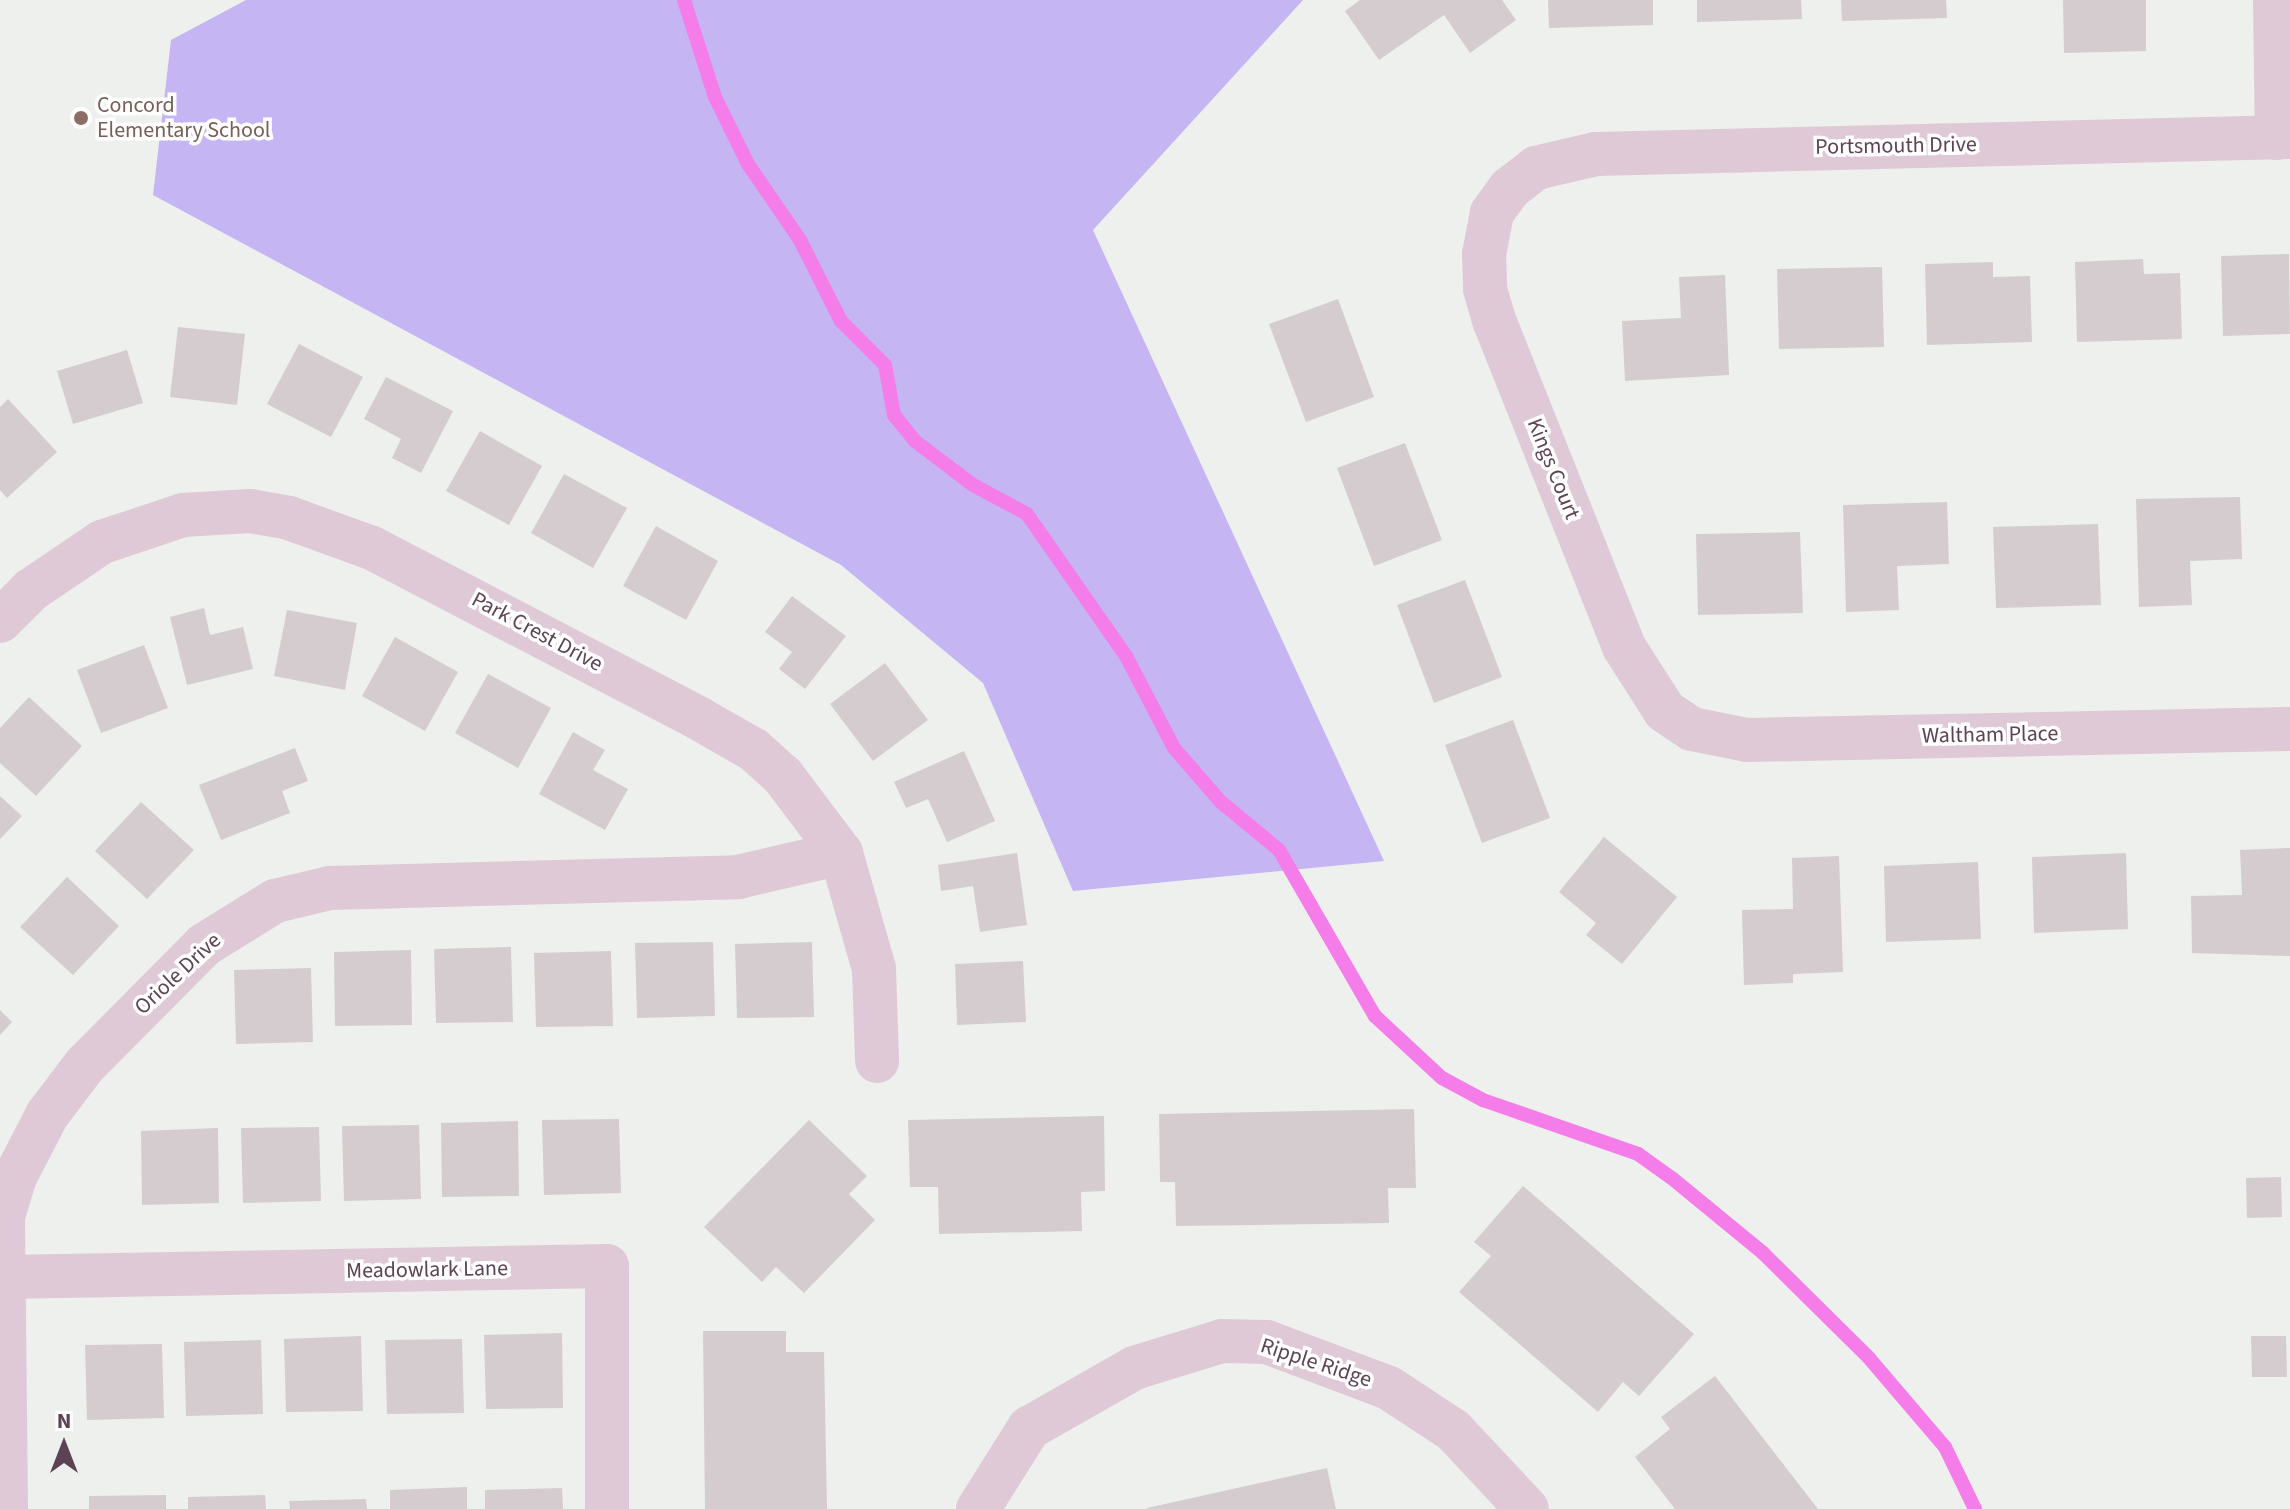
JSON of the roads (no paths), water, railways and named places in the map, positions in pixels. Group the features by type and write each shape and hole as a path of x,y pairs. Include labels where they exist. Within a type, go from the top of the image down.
{"street":[{"path":"2275,0 2284,137"},
{"name":"Portsmouth Drive","path":"1510,188 1536,168 1596,154 2284,137"},
{"name":"Kings Court","path":"1510,188 1492,213 1484,254 1485,289 1494,320 1624,647 1665,711 1692,729"},
{"name":"Park Crest Drive","path":"0,621 31,590 102,542 135,527 210,511 289,518 372,548 469,596 754,750 783,776 841,853 874,969 877,1061"},
{"name":"Waltham Place","path":"1692,729 1747,740 2290,729"},
{"name":"Oriole Drive","path":"6,1509 3,1216 14,1179 47,1115 85,1065 193,955 247,915 275,901 330,888 738,877 841,853"},
{"name":"Meadowlark Lane","path":"4,1277 607,1266 607,1509"},
{"name":"Ripple Ridge","path":"978,1509 1029,1428 1134,1368 1222,1341 1267,1342 1389,1388 1453,1430 1527,1509"}],"waterway":[{"path":"684,0 715,97 748,164 800,240 841,321 885,365 894,415 915,441 973,485 1027,514 1126,656 1174,748 1221,802 1279,850 1375,1016 1442,1078 1483,1100 1638,1154 1673,1179 1763,1253 1869,1358 1945,1447 1975,1509"}],"place":[{"name":"Concord Elementary School","path":"81,118"}]}
